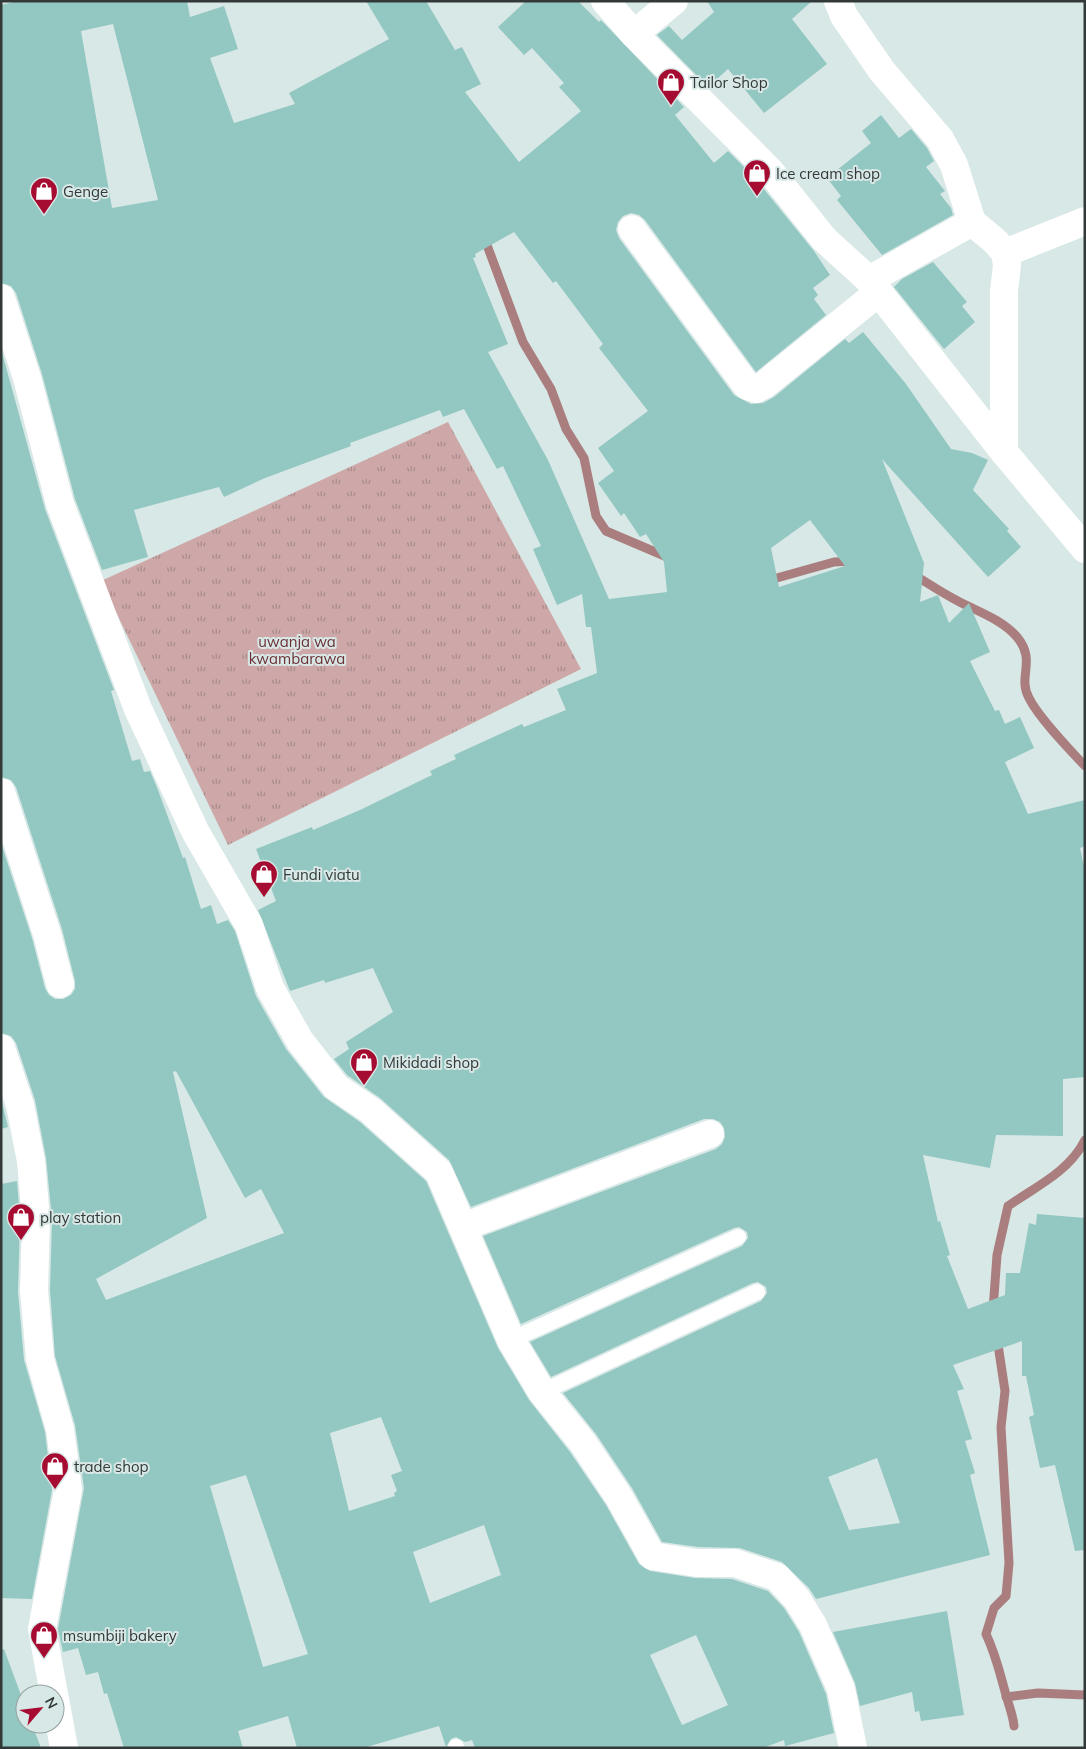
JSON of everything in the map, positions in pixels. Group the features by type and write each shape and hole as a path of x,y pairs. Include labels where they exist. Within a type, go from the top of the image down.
{"street":[{"path":"605,1 634,34 770,171 824,239 874,286 1004,452 1085,549"},
{"path":"634,34 674,1"},
{"path":"838,1 844,16 882,71 940,140 954,165 972,222 996,242 1004,253 1007,265 1004,291 1004,452"},
{"path":"1004,253 1085,221"},
{"path":"632,229 746,386 756,389 764,385 874,286 972,222"},
{"path":"1,298 27,378 60,504 138,709 195,832 249,925 270,988 300,1041 336,1088 370,1110 439,1172 511,1340 542,1392 583,1443 619,1497 652,1556 698,1563 735,1563 776,1577 797,1599 813,1625 841,1689 853,1748"},
{"path":"1,792 47,934 60,984"},
{"path":"1,1048 20,1105 31,1161 36,1219 34,1291 40,1359 60,1429 68,1490 42,1629 52,1684"},
{"path":"464,1227 710,1134"},
{"path":"61,1734 64,1748"}],"lane":[{"path":"511,1340 738,1237"},
{"path":"542,1392 757,1292"}],"green space":[{"name":"uwanja wa kwambarawa","path":"448,422 581,669 228,845 101,581"}],"building":[{"path":"18,1 187,1 190,17 224,6 238,49 210,58 234,123 295,104 289,93 389,39 366,1 426,1 455,50 462,47 481,84 465,92 519,162 581,111 559,87 564,83 532,48 524,55 498,27 526,1 578,1 599,22 601,20 684,107 675,115 714,163 728,151 755,178 814,251 830,275 813,288 818,295 814,299 826,315 756,372 645,220 639,215 631,213 623,216 618,222 616,230 619,238 734,395 751,404 763,403 774,397 845,339 849,343 863,332 906,384 951,449 972,453 988,460 973,490 1009,529 1007,531 1021,547 988,577 882,459 924,563 920,602 938,595 949,623 969,603 990,652 970,661 995,711 999,710 1005,724 1020,717 1034,748 1005,762 1028,814 1085,800 1085,846 1080,848 1085,871 1085,1077 1063,1079 1063,1136 996,1135 990,1168 923,1155 938,1222 940,1221 950,1255 947,1256 968,1309 1005,1295 1006,1273 1020,1273 1029,1223 1036,1225 1037,1214 1085,1218 1085,1550 1075,1551 1055,1465 1040,1468 1029,1417 1034,1415 1026,1376 1022,1376 1022,1341 953,1365 964,1389 957,1391 972,1439 965,1441 975,1473 970,1475 990,1555 816,1599 809,1588 782,1562 740,1548 698,1547 662,1542 632,1488 596,1434 563,1393 761,1301 767,1293 766,1287 758,1282 753,1283 551,1377 530,1342 742,1246 748,1238 747,1232 739,1227 734,1228 521,1324 483,1236 716,1149 722,1144 725,1137 724,1128 720,1122 713,1119 704,1119 471,1207 449,1160 380,1098 347,1075 334,1059 349,1049 346,1042 393,1012 373,968 325,983 324,980 290,991 258,910 276,901 256,849 312,827 313,830 360,810 432,775 430,771 456,759 454,755 522,724 524,727 566,710 557,689 597,673 591,627 586,627 582,594 557,605 533,549 541,546 503,466 497,469 464,409 443,417 440,410 350,443 351,446 265,478 224,497 219,487 134,510 148,557 102,570 75,499 42,374 16,293 11,286 1,283 1,5","holes":["113,24 158,200 112,208 81,31","514,232 553,283 556,281 603,344 599,348 648,411 598,448 614,471 598,483 621,516 624,513 640,537 646,534 664,562 667,592 609,599 548,460 488,352 508,344 473,258 476,257 475,254","810,520 845,566 779,587 771,548","877,1458 900,1523 849,1530 828,1477"]},
{"path":"707,1 812,1 792,19 827,64 764,113 728,69 708,87 657,35 669,26 682,40 714,12"},
{"path":"881,115 899,138 911,129 927,148 934,161 926,167 945,191 940,194 951,208 953,215 882,255 837,200 841,196 827,178 871,143 862,131"},
{"path":"933,262 967,302 962,306 975,322 944,349 894,287 902,279"},
{"path":"1,349 45,509 114,690 111,691 132,761 140,759 144,772 150,771 183,858 185,857 201,909 211,905 217,924 228,920 235,931 256,996 286,1049 324,1097 360,1122 426,1181 498,1348 529,1400 570,1452 606,1505 639,1564 650,1571 695,1578 732,1579 768,1591 784,1608 799,1632 826,1694 834,1733 785,1746 784,1740 763,1748 475,1748 472,1740 465,1742 456,1737 451,1739 446,1747 439,1726 363,1748 297,1748 288,1716 238,1731 243,1748 124,1748 107,1693 104,1694 98,1672 86,1675 78,1648 63,1652 58,1629 84,1488 75,1425 55,1356 50,1291 52,1219 46,1158 35,1100 16,1043 11,1036 1,1033 1,843 32,938 45,988 49,995 55,999 63,999 71,995 75,989 75,981 62,929 16,787 11,780 1,777","holes":["176,1071 245,1198 261,1189 284,1233 106,1300 96,1279 207,1218 173,1072","381,1417 402,1471 391,1475 397,1491 394,1493 395,1496 349,1511 330,1433","246,1475 308,1654 263,1667 210,1486","484,1525 501,1575 430,1603 413,1552","696,1635 728,1705 682,1725 650,1655"]},
{"path":"1,1098 8,1127 1,1129"},
{"path":"17,1181 20,1219 18,1292 24,1360 45,1432 52,1490 32,1599 1,1598 1,1184"},
{"path":"947,1611 964,1715 921,1721 919,1711 915,1712 912,1692 860,1706 855,1683 833,1632"},
{"path":"4,1649 17,1684 15,1684 15,1734 36,1734 41,1748 1,1748 1,1650"}],"waterway":[{"path":"484,237 523,342 551,389 566,429 584,458 596,516 606,531 667,557"},
{"path":"766,581 834,562 852,561"},
{"path":"913,574 950,597 996,620 1017,637 1026,654 1025,683 1029,698 1047,724 1085,766"},
{"path":"993,1310 997,1255 1008,1206 1061,1170 1085,1140"},
{"path":"997,1338 1005,1391 1001,1427 1009,1563 1006,1596 994,1608 986,1634 998,1664 1014,1726"},
{"path":"1006,1697 1038,1693 1085,1695"}],"place":[{"name":"Tailor Shop","path":"671,106"},
{"name":"Ice cream shop","path":"757,197"},
{"name":"Genge","path":"44,215"},
{"name":"Fundi viatu","path":"264,898"},
{"name":"Mikidadi shop","path":"364,1086"},
{"name":"play station","path":"21,1241"},
{"name":"trade shop","path":"55,1490"},
{"name":"msumbiji bakery","path":"44,1659"}]}
